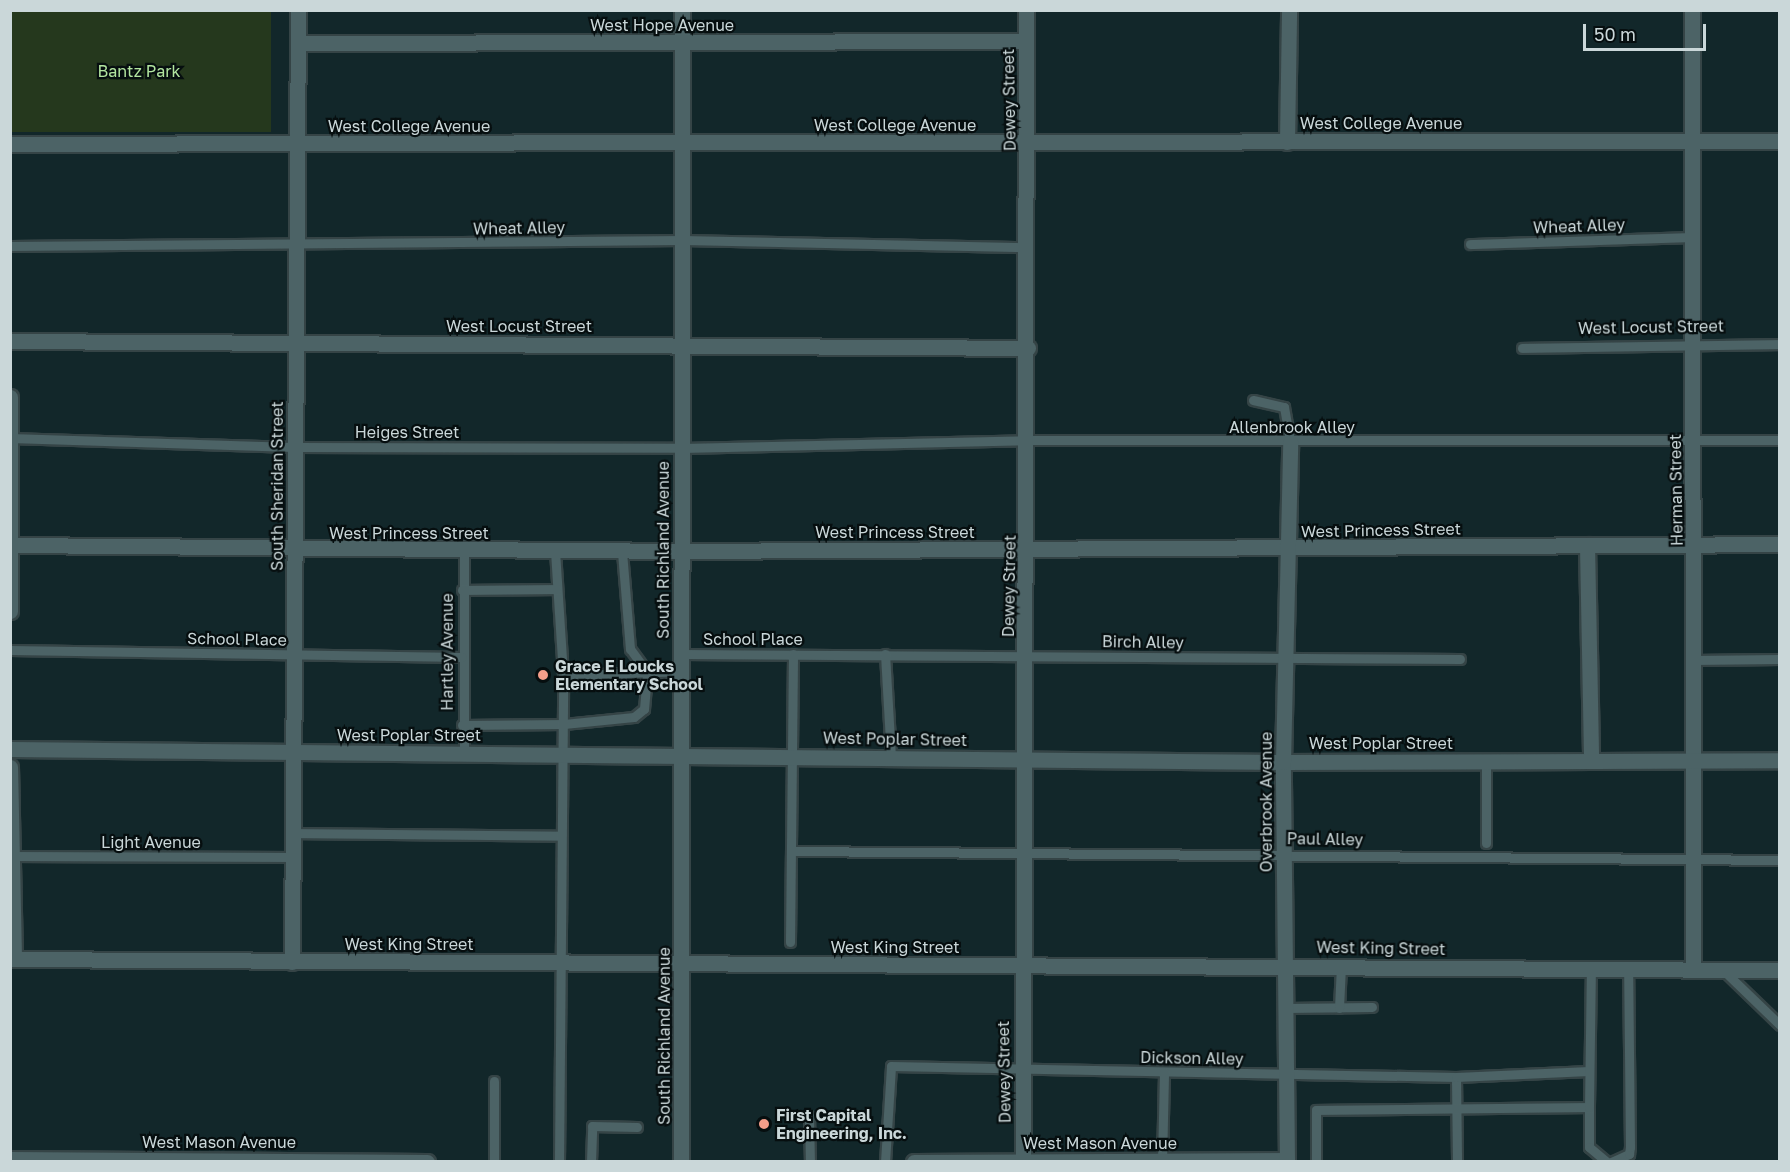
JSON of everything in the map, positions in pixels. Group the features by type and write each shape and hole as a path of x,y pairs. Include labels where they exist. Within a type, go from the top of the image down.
{"street":[{"name":"South Sheridan Street","path":"291,962 291,655 296,551 293,447 299,245 298,10"},
{"name":"South Richland Avenue","path":"681,1161 682,10"},
{"name":"Dewey Street","path":"1023,1161 1020,966 1029,440 1027,247 1029,143 1026,10"},
{"path":"1287,142 1289,10"},
{"name":"Herman Street","path":"1692,10 1688,237 1695,544 1690,760 1693,970"},
{"name":"West Hope Avenue","path":"298,43 683,44 1026,41"},
{"name":"West College Avenue","path":"10,144 1779,141"},
{"name":"West Locust Street","path":"10,341 1028,348"},
{"path":"10,397 12,545 10,610"},
{"name":"Overbrook Avenue","path":"1287,1160 1283,762 1290,442"},
{"name":"West Princess Street","path":"12,545 296,551 681,551 1288,549 1779,544"},
{"path":"1587,545 1591,760"},
{"name":"West Poplar Street","path":"10,749 291,754 565,752 1283,762 1779,760"},
{"path":"10,767 12,959"},
{"name":"West King Street","path":"12,959 1020,966 1285,965 1779,970"},
{"name":"West Mason Avenue","path":"10,1159 427,1161"},
{"name":"West Mason Avenue","path":"914,1161 1287,1160"}],"lane":[{"name":"Wheat Alley","path":"1470,244 1688,237"},
{"name":"Wheat Alley","path":"10,246 682,240 1027,247"},
{"name":"West Locust Street","path":"1522,348 1779,344"},
{"path":"1253,400 1284,407 1290,442"},
{"name":"Heiges Street","path":"11,438 293,447 682,448 804,445"},
{"name":"Allenbrook Alley","path":"804,445 1029,440 1290,442 1779,440"},
{"name":"Hartley Avenue","path":"464,551 462,590 464,753"},
{"path":"555,551 565,752 559,962 559,1161"},
{"path":"462,725 564,724 634,717 647,703 647,672 630,649 622,551"},
{"path":"462,590 556,589"},
{"name":"School Place","path":"10,650 462,657"},
{"name":"School Place","path":"681,654 825,654"},
{"path":"790,942 793,851 793,654"},
{"name":"Birch Alley","path":"825,654 1460,659"},
{"path":"885,654 891,757"},
{"path":"1693,660 1779,659"},
{"path":"562,675 681,671"},
{"path":"1486,761 1486,843"},
{"path":"291,833 561,836"},
{"name":"Paul Alley","path":"793,851 833,849 1779,860"},
{"name":"Light Avenue","path":"11,856 291,857"},
{"path":"1339,1008 1341,966"},
{"path":"1591,968 1589,1147 1609,1161 1629,1154 1630,1147 1628,969"},
{"path":"1723,970 1779,1024"},
{"path":"1286,1008 1372,1007"},
{"name":"Dickson Alley","path":"885,1161 891,1066 1455,1077 1589,1071"},
{"path":"1162,1161 1164,1072"},
{"path":"1455,1077 1457,1161"},
{"path":"494,1081 494,1161"},
{"path":"1316,1161 1316,1110 1456,1111 1588,1107"},
{"path":"809,1116 810,1161"},
{"path":"591,1161 592,1126 637,1127"}],"green space":[{"name":"Bantz Park","path":"11,10 271,10 271,132 11,132"}],"place":[{"name":"Grace E Loucks Elementary School","path":"543,675"},
{"name":"First Capital Engineering, Inc.","path":"764,1124"}]}
